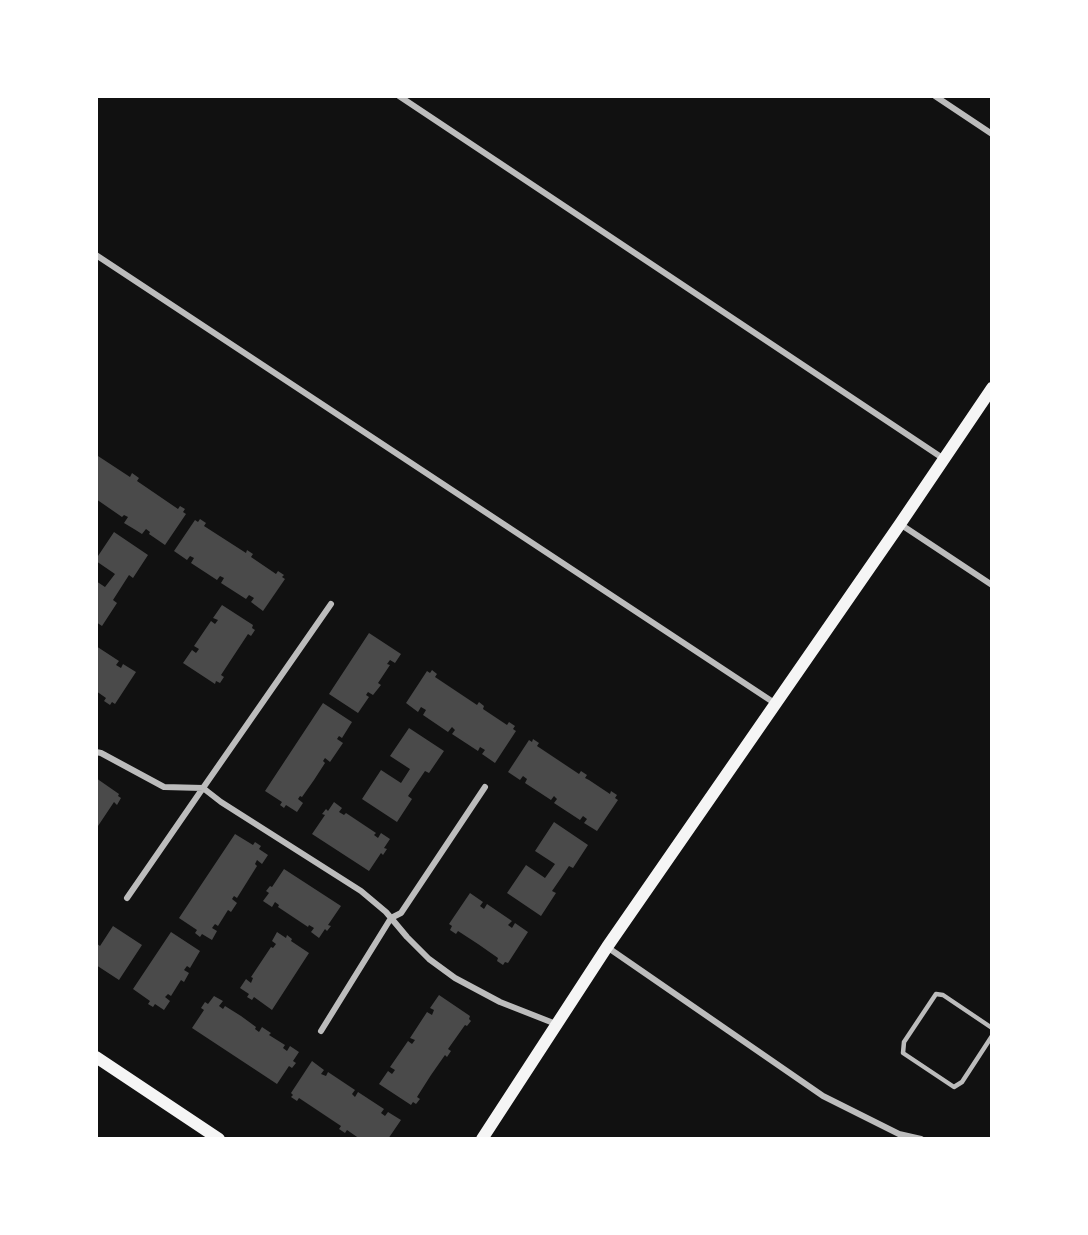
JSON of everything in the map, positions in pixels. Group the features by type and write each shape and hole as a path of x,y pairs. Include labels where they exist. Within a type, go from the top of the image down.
{"main road":[{"path":"482,1139 607,947 992,388"},
{"path":"96,1056 219,1139"}],"street":[{"path":"399,96 944,459"},
{"path":"935,96 992,134"},
{"path":"96,255 776,704"},
{"path":"900,524 992,585"},
{"path":"127,898 331,604"},
{"path":"96,752 164,787 203,789 361,891 391,918 429,959 455,978 500,1002 556,1024"},
{"path":"321,1031 391,918 401,912 485,788"},
{"path":"607,947 823,1096 899,1134 921,1139"}],"lane":[{"path":"992,1028 943,995 936,994 904,1042 903,1053 954,1087 962,1082 992,1036"}],"building":[{"path":"98,456 130,477 132,473 139,478 137,481 178,509 180,506 185,509 183,512 186,514 165,545 149,534 150,532 146,529 142,534 124,523 128,517 124,515 122,517 96,499 96,459"},
{"path":"200,519 206,523 204,526 246,553 247,550 253,554 251,557 276,574 278,571 284,575 282,577 285,579 263,611 251,602 254,598 249,595 246,599 221,583 224,578 220,576 217,580 191,563 194,558 190,556 187,560 174,551 195,520 198,522"},
{"path":"114,532 148,555 133,578 129,575 113,600 117,603 102,626 96,622 96,581 105,587 115,574 96,559"},
{"path":"222,605 253,625 252,628 255,630 251,636 248,634 221,675 224,677 220,683 216,681 215,684 183,663 192,650 196,653 199,649 194,646 211,621 215,624 218,620 213,618"},
{"path":"369,633 401,654 395,663 390,660 387,664 390,665 378,683 381,685 373,695 368,692 366,695 369,697 358,713 329,694"},
{"path":"96,646 119,661 116,665 121,668 123,664 136,672 115,704 112,702 110,705 104,701 106,698 96,691"},
{"path":"432,670 437,674 435,677 477,705 479,702 484,706 483,709 507,725 509,722 515,726 513,729 516,731 495,763 482,754 485,750 480,747 478,751 452,734 455,730 452,727 448,732 423,715 426,710 421,707 418,712 406,703 427,671 430,673"},
{"path":"323,703 352,722 342,738 339,736 337,739 343,743 330,762 325,758 323,761 325,763 314,780 298,799 303,803 297,812 286,805 284,808 280,805 282,802 265,791"},
{"path":"409,728 444,751 429,773 425,771 408,796 412,799 397,822 362,799 381,770 401,783 410,769 390,756"},
{"path":"533,739 539,743 537,746 579,774 581,771 587,775 585,778 610,794 611,791 617,795 615,798 618,800 597,831 584,823 587,819 583,816 580,820 554,803 557,799 554,796 551,800 525,783 527,779 523,776 520,780 508,772 529,740 532,742"},
{"path":"96,778 119,794 121,798 117,805 114,802 96,829"},
{"path":"334,802 342,808 339,812 344,815 346,813 376,833 374,835 378,838 381,833 390,839 384,848 387,849 383,855 381,853 369,871 312,834 325,815 322,814 326,809 328,811"},
{"path":"554,822 588,845 573,868 569,866 552,891 556,893 541,916 507,893 526,865 545,878 555,864 535,851"},
{"path":"235,834 253,845 255,842 261,846 259,849 268,855 262,864 257,860 255,864 257,866 237,898 234,896 232,899 237,903 231,912 228,910 218,926 215,924 212,928 217,931 212,940 202,934 200,937 195,933 197,930 179,918"},
{"path":"284,869 341,906 328,925 331,926 327,931 325,929 319,938 311,932 314,928 309,925 308,927 278,907 279,905 275,902 272,907 263,901 269,893 266,891 270,886 272,887"},
{"path":"470,893 483,902 480,906 484,909 487,904 512,921 508,925 512,928 515,923 528,932 508,963 505,962 503,965 497,961 498,958 478,944 458,931 456,934 450,930 452,926 449,924"},
{"path":"113,926 142,945 119,980 96,965 98,961 96,943 100,946"},
{"path":"171,932 200,951 190,968 187,966 184,970 189,973 184,982 181,980 171,996 168,994 165,997 170,1001 164,1010 155,1004 153,1007 148,1004 150,1001 133,989"},
{"path":"277,932 286,938 287,935 292,939 291,941 309,953 272,1010 254,997 252,1000 247,997 249,994 240,988 246,979 251,983 253,978 251,977 271,947 273,948 276,944 272,941"},
{"path":"439,995 470,1016 471,1021 467,1026 465,1025 448,1049 451,1051 447,1057 445,1055 431,1075 417,1097 420,1099 416,1104 413,1102 411,1105 379,1084 388,1071 392,1074 395,1070 390,1067 408,1041 412,1044 415,1040 410,1038 427,1012 432,1015 434,1010 430,1008"},
{"path":"214,996 223,1001 219,1006 223,1009 225,1006 241,1016 259,1032 262,1027 271,1033 269,1035 285,1045 283,1048 287,1051 290,1046 299,1052 293,1061 296,1063 292,1068 289,1066 277,1084 192,1028 204,1010 201,1008 205,1002 208,1004"},
{"path":"312,1061 324,1070 321,1074 326,1076 328,1072 355,1090 352,1094 355,1097 358,1092 384,1109 381,1113 385,1116 388,1112 401,1120 388,1139 360,1139 347,1130 345,1133 339,1129 341,1126 299,1098 297,1101 291,1097 293,1095 291,1093"}]}
